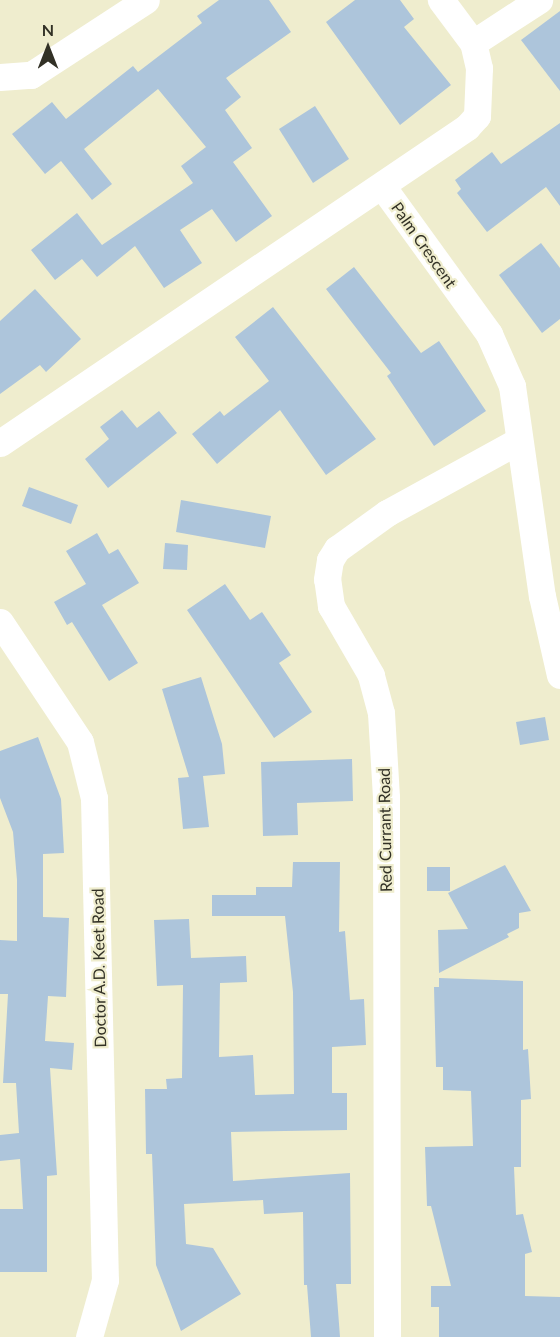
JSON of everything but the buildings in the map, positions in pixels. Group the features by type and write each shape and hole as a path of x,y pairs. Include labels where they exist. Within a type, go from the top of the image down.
{"street":[{"path":"0,77 32,75 146,0"},
{"path":"382,186 477,116 480,84 473,43 441,0"},
{"path":"473,43 539,0"},
{"name":"Palm Crescent","path":"0,443 382,186 489,334 502,358 512,386 518,441 551,594 560,675"},
{"name":"Red Currant Road","path":"387,1337 386,808 381,712 371,675 331,606 327,579 330,560 338,549 387,513 518,441"},
{"name":"Doctor A.D. Keet Road","path":"0,622 80,742 94,798 105,1280 89,1337"}]}
